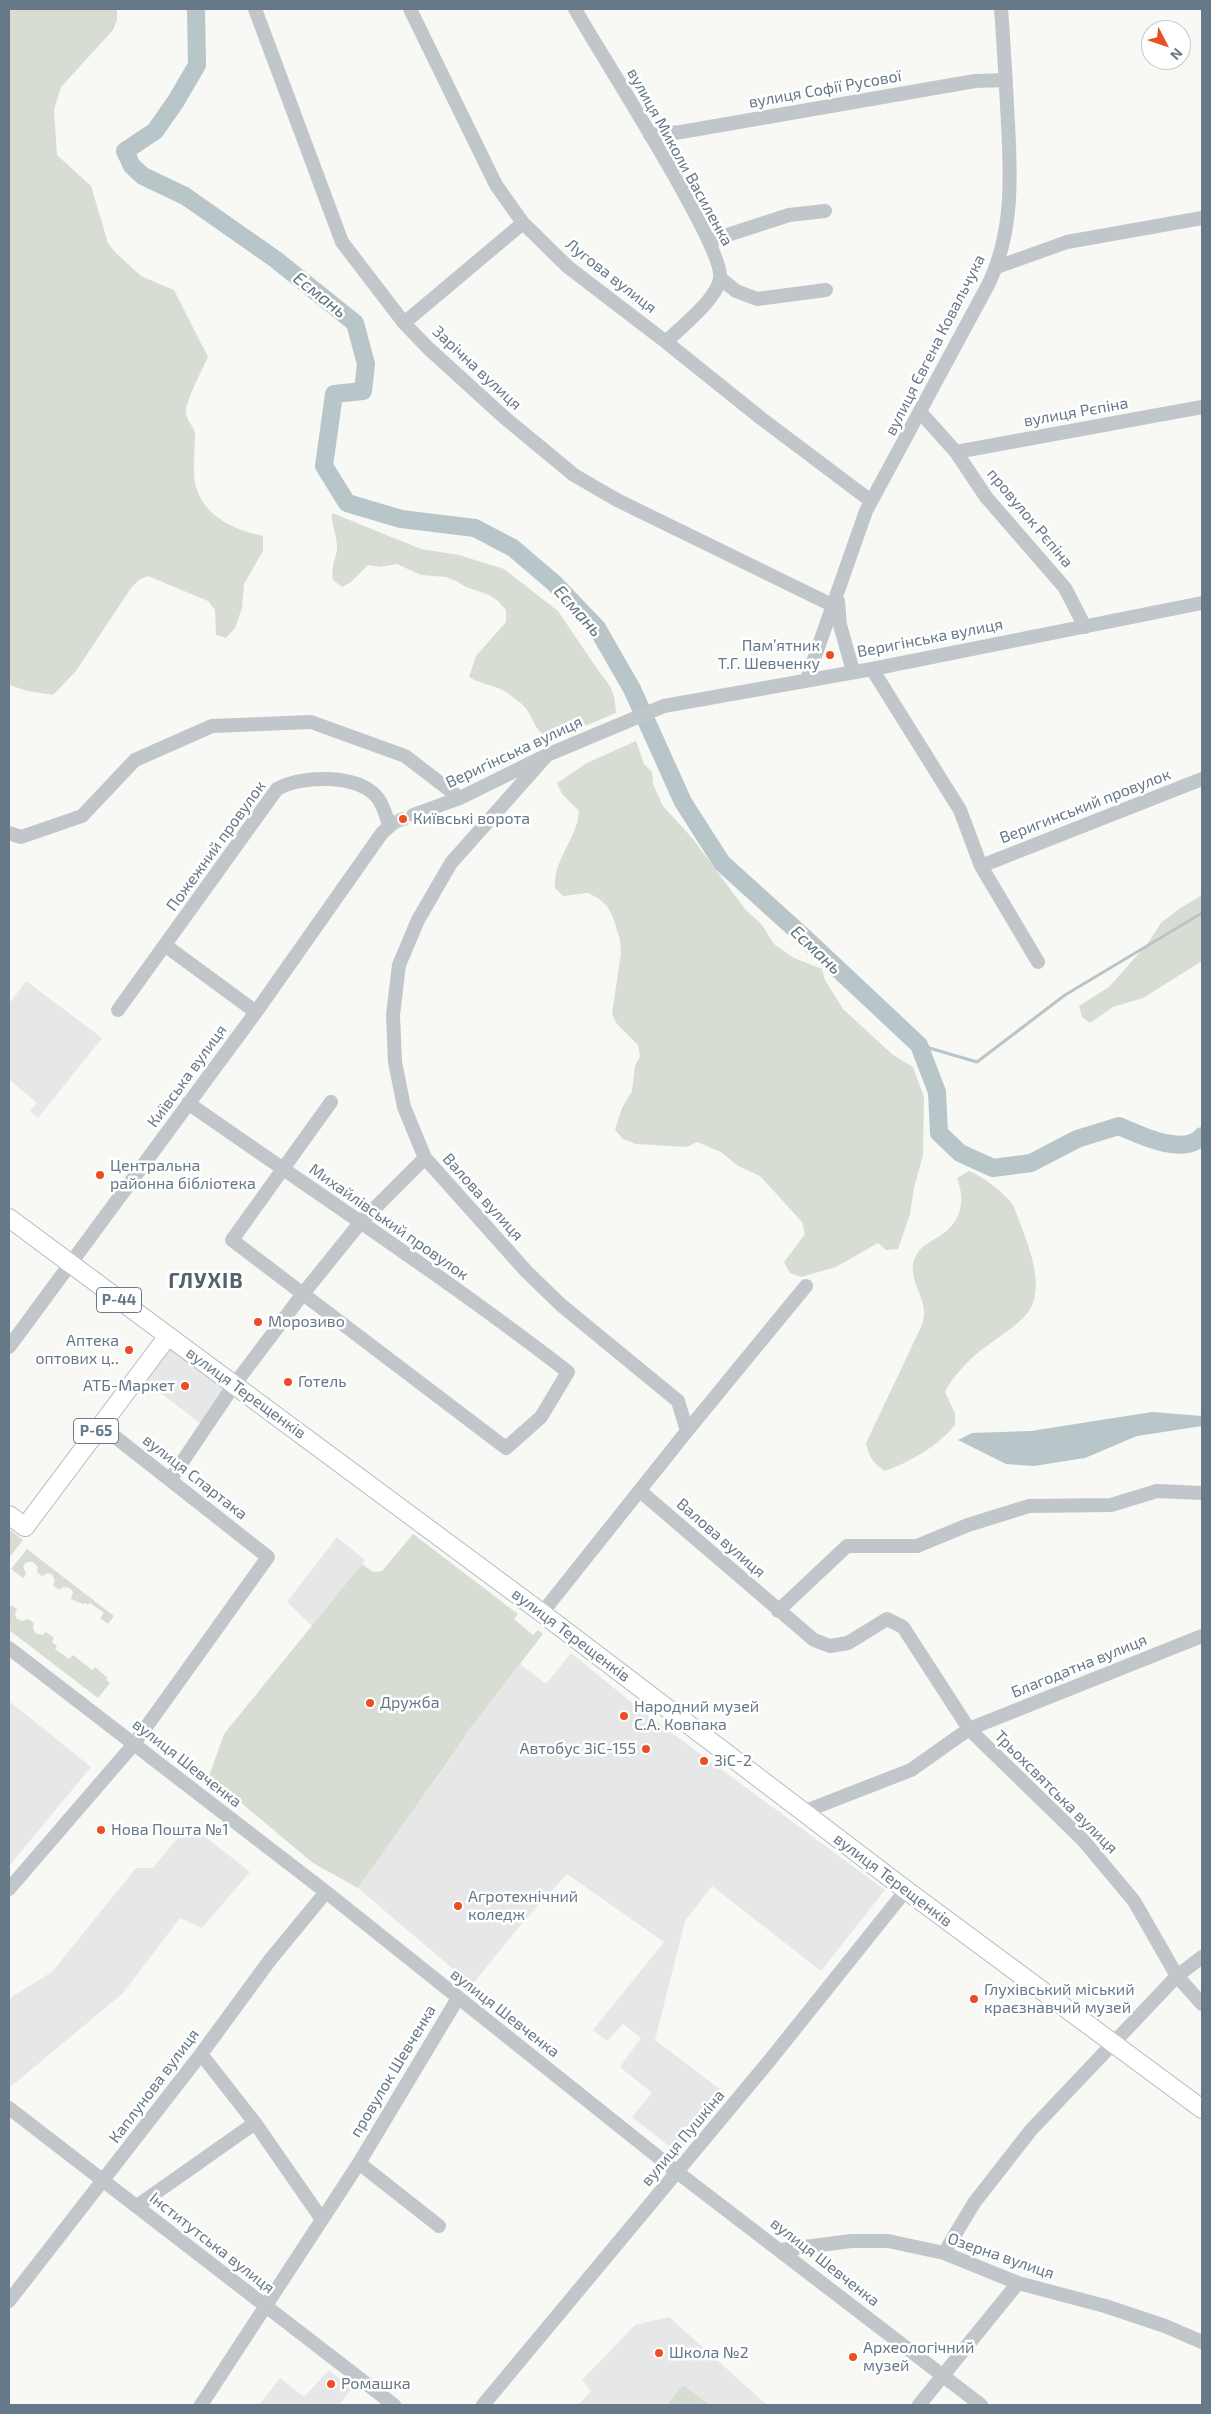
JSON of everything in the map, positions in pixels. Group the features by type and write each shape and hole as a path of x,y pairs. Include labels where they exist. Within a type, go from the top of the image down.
{"main road":[{"name":"вулиця Терещенків","path":"9,1218 542,1613 906,1890 1202,2109"},
{"name":"Р-65","path":"9,1515 25,1527 168,1336"}],"street":[{"name":"Зарічна вулиця","path":"255,9 342,242 404,323 428,348 505,418 574,475 617,500 836,602"},
{"name":"Лугова вулиця","path":"410,9 496,185 523,223 568,268 871,501"},
{"name":"вулиця Миколи Василенка","path":"575,9 650,135 709,240 718,262 720,278"},
{"name":"вулиця Євгена Ковальчука","path":"807,679 871,501 921,413 997,267 1004,243 1011,182 1001,9"},
{"name":"вулиця Софії Русової","path":"650,135 681,132 974,81 1006,80"},
{"path":"709,240 789,215 825,211"},
{"path":"997,267 1067,242 1202,218"},
{"path":"404,323 523,223"},
{"path":"666,342 715,292 720,278 736,291 757,299 826,290"},
{"name":"вулиця Рєпіна","path":"956,452 1202,407"},
{"name":"провулок Рєпіна","path":"921,413 956,452 986,497 1065,588 1086,626"},
{"path":"836,602 840,625 853,671"},
{"name":"Веригінська вулиця","path":"413,815 460,798 547,755 664,706 872,668 1202,603"},
{"path":"872,668 960,810 981,866 1038,962"},
{"path":"9,833 21,836 82,816 135,760 212,726 311,722 405,756 460,798"},
{"name":"Валова вулиця","path":"547,755 451,863 418,920 398,965 394,1015 395,1062 404,1107 425,1158 526,1271 561,1305 678,1401 686,1431"},
{"name":"Пожежний провулок","path":"118,1010 145,971 166,946 277,789 289,782 344,779 366,787 378,797 391,824"},
{"name":"Веригинський провулок","path":"981,866 1202,779"},
{"name":"Київська вулиця","path":"9,1347 256,1012 391,824"},
{"path":"166,946 256,1012"},
{"path":"302,1295 232,1240 331,1102"},
{"name":"Михайлівський провулок","path":"188,1103 496,1318 568,1372 541,1417 506,1448 302,1295"},
{"path":"170,1480 234,1385 302,1295 360,1223 425,1158"},
{"path":"542,1613 686,1431 806,1286"},
{"name":"вулиця Спартака","path":"100,1425 268,1557 134,1744"},
{"name":"Валова вулиця","path":"640,1491 778,1611"},
{"path":"969,1729 903,1627 887,1619 848,1643 830,1646 814,1640 778,1611 847,1546 917,1546 968,1525 1029,1506 1112,1504 1157,1491 1202,1493"},
{"name":"Благодатна вулиця","path":"803,1812 910,1770 969,1729 1202,1636"},
{"name":"вулиця Шевченка","path":"9,1648 326,1892 677,2172 981,2405"},
{"name":"Трьохсвятська вулиця","path":"969,1729 1083,1840 1134,1901 1177,1976 1202,2004"},
{"path":"9,1889 134,1744"},
{"name":"вулиця Пушкіна","path":"483,2405 770,2060 906,1890"},
{"name":"Каплунова вулиця","path":"9,2301 201,2054 270,1960 326,1892"},
{"path":"944,2253 974,2203 1031,2130 1177,1976 1202,1957"},
{"name":"провулок Шевченка","path":"201,2405 321,2218 359,2163 458,1998"},
{"path":"201,2054 255,2123 321,2218"},
{"name":"Інститутська вулиця","path":"9,2108 102,2182 137,2206 394,2405"},
{"path":"137,2206 255,2123"},
{"name":"провулок Шевченка","path":"359,2163 439,2226"},
{"name":"Озерна вулиця","path":"781,2250 851,2241 888,2241 944,2253 1018,2283 1105,2306 1165,2326 1202,2342"},
{"path":"919,2405 1018,2283"}],"shaded area":[{"path":"9,9 117,9 117,20 113,30 61,87 54,110 57,155 91,186 108,243 115,252 141,276 174,290 208,357 192,391 186,410 187,417 195,434 194,468 196,487 200,498 214,515 232,526 263,536 263,551 244,584 242,608 235,628 226,638 216,635 215,610 208,601 148,576 139,580 131,588 76,671 53,695 28,691 9,685"},
{"path":"332,513 421,549 459,555 504,569 558,611 609,684 614,697 616,713 556,738 543,734 537,728 525,708 509,694 469,677 476,656 506,622 506,610 498,601 489,595 466,587 446,577 421,575 397,564 380,567 368,565 351,582 342,587 333,580 332,575 337,545"},
{"path":"636,741 644,764 652,772 653,784 663,806 693,839 745,909 762,925 774,944 792,957 822,969 825,980 843,1009 893,1055 913,1067 924,1097 923,1155 914,1188 910,1214 898,1249 886,1250 878,1243 836,1267 801,1277 790,1273 784,1262 805,1234 802,1222 760,1176 738,1166 721,1152 697,1142 687,1147 636,1144 623,1139 615,1130 622,1108 632,1091 635,1066 640,1056 638,1045 617,1024 612,1014 621,953 620,940 613,917 607,906 598,898 588,893 563,896 555,888 558,868 574,831 579,811 562,794 557,783 587,763"},
{"path":"1202,895 1202,961 1143,998 1113,1007 1090,1023 1082,1017 1079,1006 1109,987 1148,943 1161,923"},
{"path":"26,981 102,1038 38,1118 30,1111 37,1103 9,1079 9,1004"},
{"path":"969,1171 993,1185 1013,1205 1032,1258 1035,1271 1035,1296 1031,1307 1024,1317 972,1358 949,1384 945,1392 955,1413 955,1425 940,1440 923,1452 885,1471 872,1459 866,1443 922,1325 924,1315 922,1299 914,1277 914,1262 921,1249 946,1231 956,1219 961,1204 960,1187 957,1178"},
{"path":"171,1345 227,1389 201,1424 145,1381"},
{"path":"1152,1412 1202,1416 1202,1426 1137,1436 1085,1458 1034,1466 1006,1464 958,1440 972,1433 1031,1431"},
{"path":"9,1529 23,1540 9,1558"},
{"name":"Дружба","path":"413,1534 518,1614 514,1619 533,1635 538,1630 543,1634 465,1735 358,1888 313,1863 209,1776 224,1734 362,1564 373,1572 382,1571"},
{"path":"337,1537 365,1560 312,1626 287,1602"},
{"path":"27,1549 114,1616 108,1624 100,1618 104,1613 90,1603 88,1605 83,1604 71,1599 73,1592 70,1588 63,1587 59,1590 53,1585 55,1581 52,1574 48,1573 42,1576 37,1572 38,1567 33,1562 27,1562 23,1566 26,1574 23,1578 11,1569"},
{"path":"11,1605 17,1609 15,1614 17,1619 22,1621 28,1619 34,1623 35,1633 42,1635 46,1632 54,1638 52,1642 57,1646 55,1649 69,1659 73,1655 92,1670 95,1667 108,1678 106,1680 110,1683 98,1698 9,1630 9,1608"},
{"name":"Агротехнічний коледж","path":"571,1653 642,1711 885,1890 821,1971 712,1886 685,1921 655,2040 725,2093 678,2153 632,2117 652,2093 620,2067 641,2038 623,2024 607,2041 593,2030 664,1942 567,1874 519,1927 472,1985 358,1888 466,1737 465,1735 520,1664 546,1684"},
{"path":"9,1701 91,1767 9,1866"},
{"path":"189,1824 250,1872 202,1928 180,1918 123,1993 9,2088 9,2001 13,1996 52,1972 136,1868 153,1868"},
{"name":"Школа №2","path":"669,2317 767,2405 578,2405 591,2391 582,2380 635,2325"},
{"name":"Ромашка","path":"329,2370 352,2389 338,2405 259,2405 280,2378 304,2397"},
{"path":"683,2385 710,2405 667,2405"}],"waterway":[{"name":"Есмань","path":"196,9 197,65 176,101 155,131 125,151 132,166 143,176 185,196 275,259 355,323 366,364 363,391 334,394 324,466 347,503 401,519 475,528 513,548 554,583 597,628 632,689 683,802 722,863 919,1045 937,1092 939,1133 960,1153 993,1168 1031,1163 1077,1139 1119,1126 1150,1139 1173,1144 1184,1145 1194,1142 1202,1136"},
{"path":"919,1045 977,1062 1065,995 1202,913"}],"tunnel":[{"path":"393,823 413,815"}],"place":[{"name":"Пам’ятник Т.Г. Шевченку","path":"830,655"},
{"name":"Київські ворота","path":"403,819"},
{"name":"Центральна районна бібліотека","path":"100,1175"},
{"name":"Морозиво","path":"258,1322"},
{"name":"Аптека оптових ц‥","path":"129,1350"},
{"name":"Готель","path":"288,1382"},
{"name":"АТБ-Маркет","path":"185,1386"},
{"name":"Дружба","path":"370,1703"},
{"name":"Народний музей С.А. Ковпака","path":"624,1716"},
{"name":"Автобус ЗіС-155","path":"646,1749"},
{"name":"ЗіС-2","path":"704,1761"},
{"name":"Нова Пошта №1","path":"101,1830"},
{"name":"Агротехнічний коледж","path":"458,1906"},
{"name":"Глухівський міський краєзнавчий музей","path":"974,1999"},
{"name":"Школа №2","path":"659,2353"},
{"name":"Археологічний музей","path":"853,2357"},
{"name":"Ромашка","path":"331,2384"}],"district":[{"name":"ГЛУХІВ","path":"206,1281"}]}
